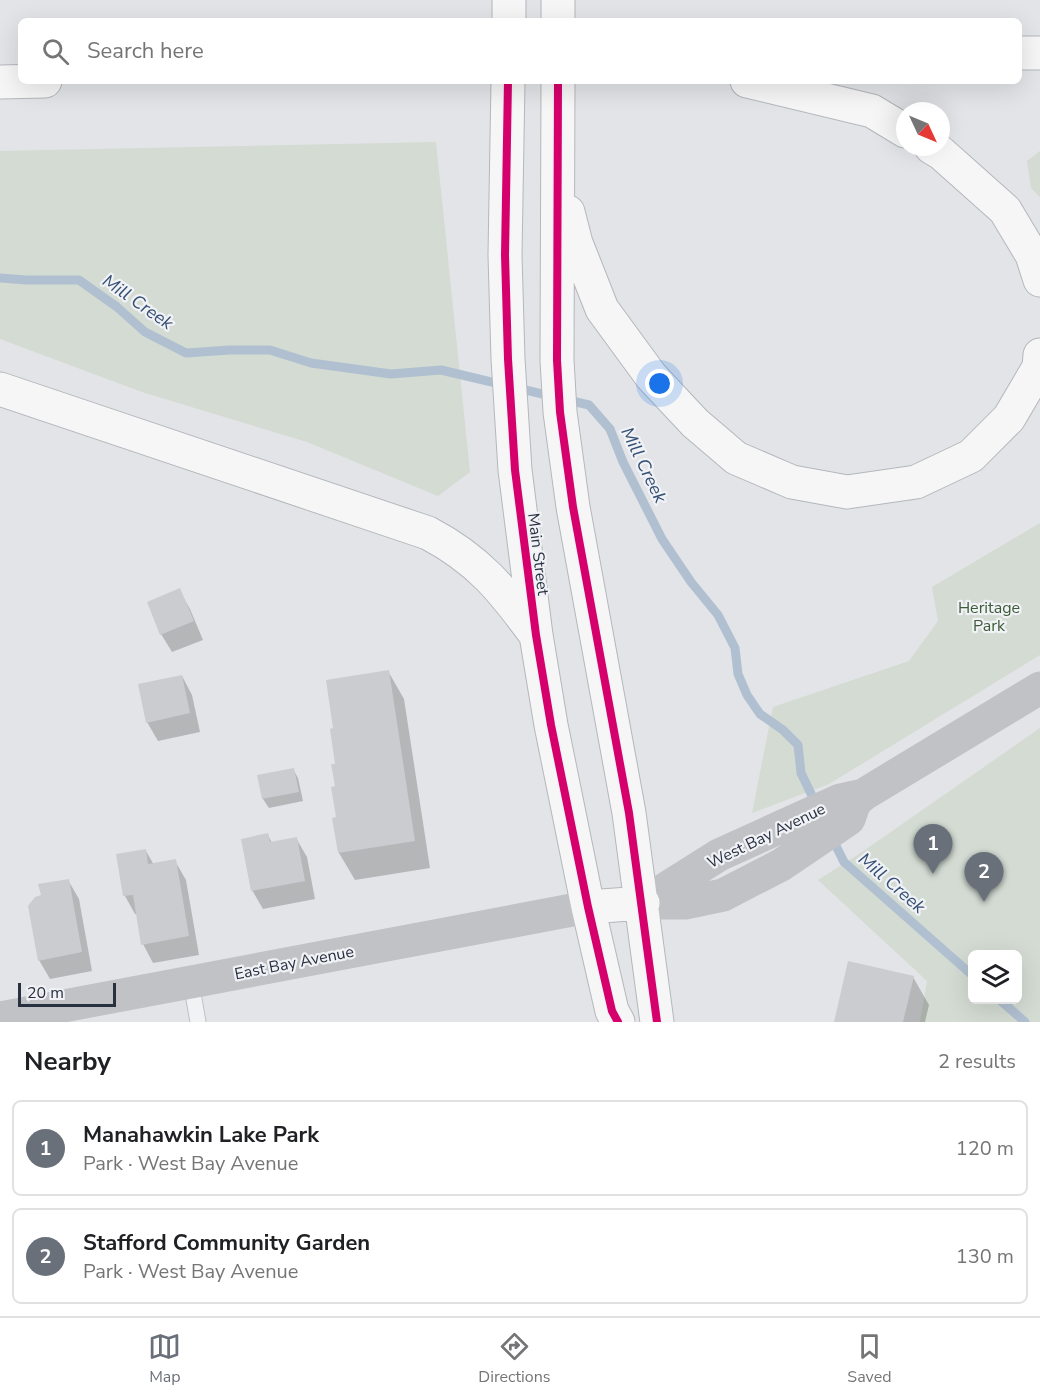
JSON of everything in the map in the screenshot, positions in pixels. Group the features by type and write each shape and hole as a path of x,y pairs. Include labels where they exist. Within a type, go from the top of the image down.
{"highway":[{"path":"508,0 508,18"},
{"path":"558,0 558,18"},
{"path":"1022,53 1040,53"},
{"path":"0,82 18,82"},
{"name":"Main Street","path":"508,84 505,255 508,359 515,470 536,635 551,725 588,907 612,1011 618,1022"},
{"path":"558,84 557,360 560,412 573,507 629,813 643,903 657,1022"},
{"path":"760,84 872,111 896,126"},
{"path":"944,156 1005,210 1032,255 1040,280"},
{"path":"556,163 576,243 602,309 651,376 695,423 736,458 792,482 847,492 882,487 916,482 971,456 1009,418 1039,367 1040,355"},
{"path":"0,389 428,533 454,547 494,581 536,635"},
{"name":"West Bay Avenue","path":"588,907 643,903"}],"street":[{"name":"West Bay Avenue","path":"643,903 686,903 723,895 781,865 801,834 1040,688"},
{"name":"East Bay Avenue","path":"0,1018 588,907"}],"lane":[{"path":"191,982 198,1022"}],"green space":[{"path":"436,142 470,472 438,496 307,442 142,392 0,339 0,151"},
{"path":"1040,151 1040,197 1031,188 1027,161"},
{"name":"Heritage Park","path":"1040,523 1040,655 829,784 752,813 773,707 909,661 938,621 932,587"},
{"path":"1040,728 1040,1022 920,1022 927,981 818,880"}],"building":[{"path":"180,588 194,621 160,635 147,602"},
{"path":"389,670 415,841 338,853 332,818 336,817 331,787 335,786 331,764 335,764 330,729 333,728 326,680"},
{"path":"182,675 190,713 146,723 138,684"},
{"path":"294,768 299,792 262,799 257,775"},
{"path":"268,833 270,842 297,837 305,881 251,891 241,839"},
{"path":"146,849 148,864 176,859 189,936 141,945 133,895 123,896 116,854"},
{"path":"69,879 82,952 38,961 28,906 35,897 41,895 38,884"},
{"path":"848,961 914,976 903,1022 834,1022"}],"waterway":[{"name":"Mill Creek","path":"0,278 79,280 117,307 145,332 186,353 270,350 311,363 391,374 441,370 589,405 610,429 623,462 662,539 691,582 718,615 735,648 738,674 747,695 760,714 783,730 798,745 801,773 816,804"},
{"name":"Mill Creek","path":"832,838 844,862 968,971"},
{"name":"Mill Creek","path":"1005,1004 1025,1022"}],"cycle path":[{"path":"508,84 505,255 508,359 515,470 536,635 551,725 588,907 612,1011 618,1022"},
{"path":"558,84 557,360 560,412 573,507 629,813 657,1022"}],"place":[{"name":"Manahawkin Lake Park","path":"933,874"},
{"name":"Stafford Community Garden","path":"984,902"}]}
